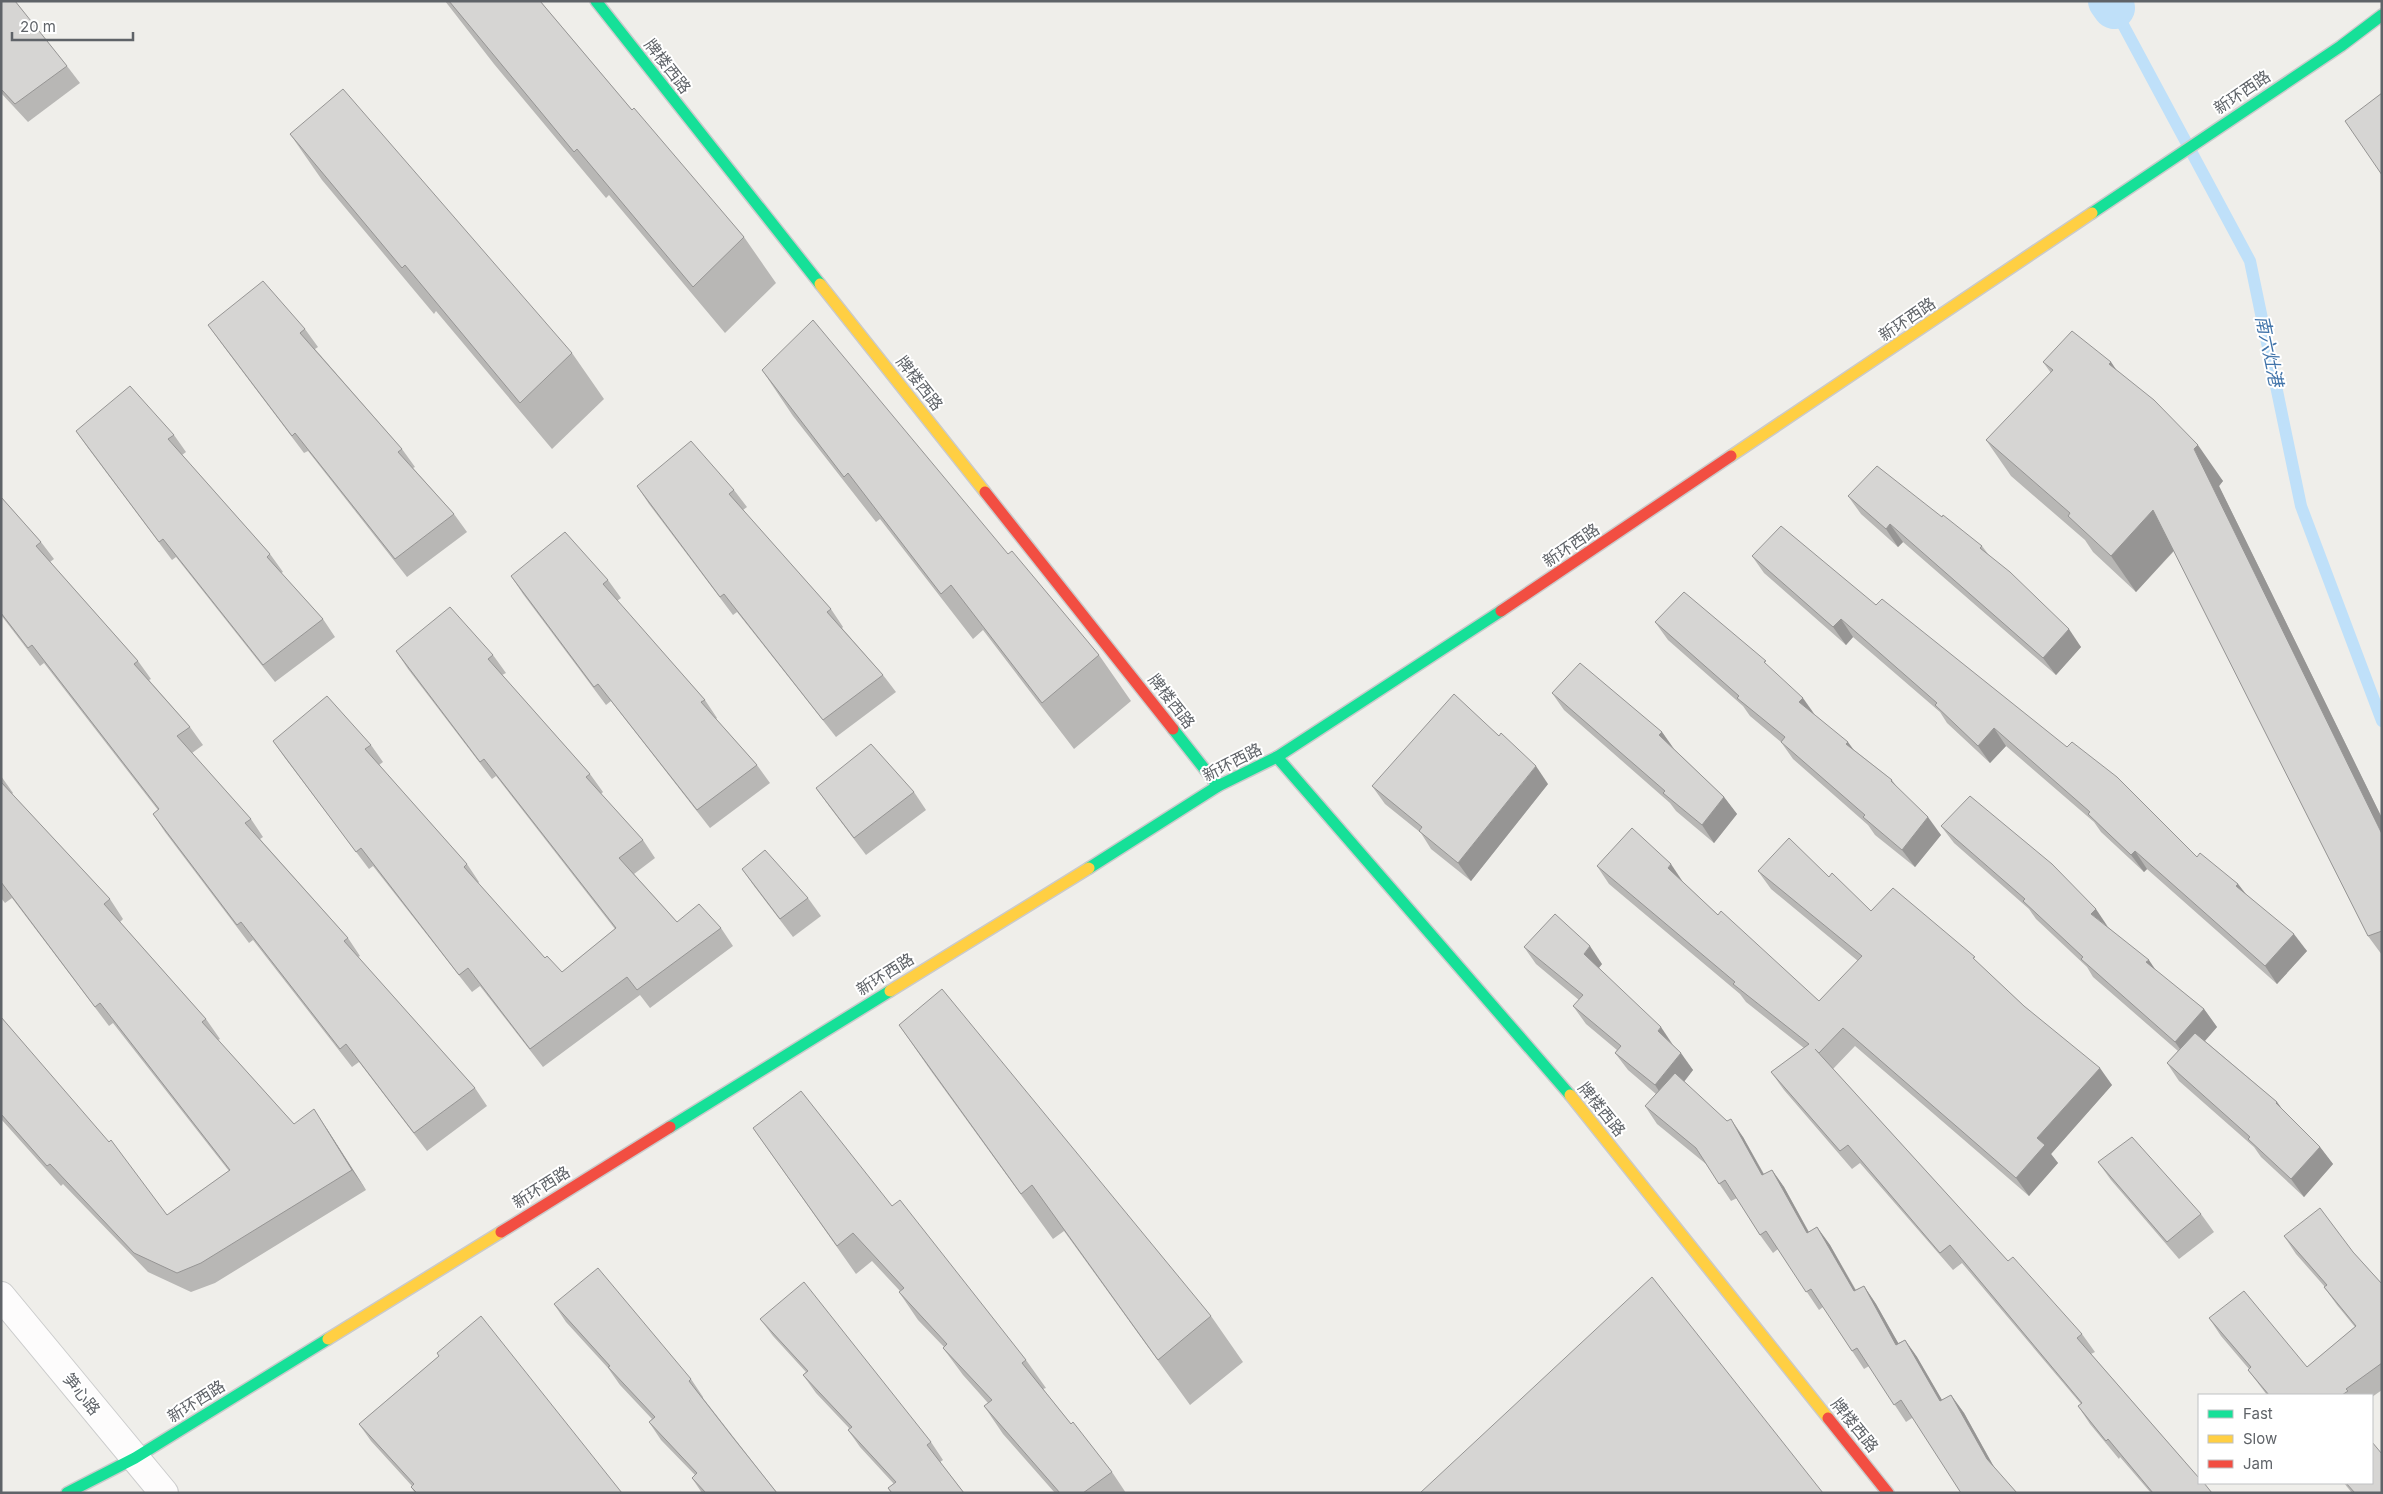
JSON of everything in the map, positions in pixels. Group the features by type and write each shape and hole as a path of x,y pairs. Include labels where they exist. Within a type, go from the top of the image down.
{"street":[{"name":"牌楼西路","path":"596,1 1218,786"},
{"name":"新环西路","path":"67,1493 135,1458 1054,890 1218,786 1277,757 1529,592 2341,46 2382,15"},
{"name":"牌楼西路","path":"1277,757 1560,1082 1888,1493"},
{"name":"笋心路","path":"1,1296 164,1493"}],"building":[{"path":"1,1 15,1 67,66 15,104 1,89"},
{"path":"449,1 540,1 632,110 634,108 744,237 693,287 577,149 574,152"},
{"path":"343,89 572,353 520,403 405,265 402,268 290,134"},
{"path":"2382,93 2382,175 2345,121"},
{"path":"263,281 305,329 300,333 402,449 398,452 454,514 395,559 295,433 292,436 208,325"},
{"path":"813,320 1008,554 1012,551 1099,655 1042,703 951,585 941,594 848,473 844,477 762,370"},
{"path":"2072,331 2154,400 2198,445 2194,449 2382,834 2382,931 2368,936 2153,510 2111,556 2068,516 2070,513 1986,440 2053,370 2043,362"},
{"path":"130,386 174,435 168,439 270,554 267,557 323,619 263,665 163,539 159,542 76,431"},
{"path":"691,441 734,490 729,494 831,609 827,612 883,675 823,720 724,594 720,597 637,486"},
{"path":"1877,466 1982,546 1980,548 2010,572 2069,629 2043,658 1890,524 1886,529 1848,496"},
{"path":"1,497 41,542 36,546 138,661 134,664 190,727 177,736 251,819 245,823 348,938 344,941 475,1088 414,1133 346,1044 340,1049 241,922 237,925 153,814 159,809 32,645 28,648 1,613"},
{"path":"1781,526 1876,605 1882,599 2067,747 2072,742 2117,777 2197,857 2200,853 2294,934 2265,966 2135,851 2131,855 2088,814 2090,812 1994,728 1978,746 1935,705 1937,703 1841,619 1833,627 1752,556"},
{"path":"565,532 608,580 603,584 705,700 701,702 757,765 697,810 598,684 594,687 511,576"},
{"path":"1684,592 1766,661 1764,662 1803,698 1799,702 1848,742 1846,744 1892,780 1928,817 1902,850 1781,742 1785,737 1737,698 1739,696 1655,622"},
{"path":"450,607 493,655 488,659 590,774 586,777 643,840 619,858 677,922 699,904 721,928 637,990 627,977 530,1049 468,968 459,975 361,848 356,852 273,741 327,696 371,745 365,749 467,864 464,867 545,958 547,956 562,972 616,928 484,759 480,762 396,651"},
{"path":"1580,663 1662,732 1659,735 1724,797 1702,825 1663,793 1665,791 1552,693"},
{"path":"1454,694 1499,736 1501,733 1536,766 1458,863 1419,831 1422,827 1372,786"},
{"path":"871,744 914,792 854,838 816,788"},
{"path":"1,782 110,899 104,904 206,1019 202,1022 294,1124 314,1109 352,1170 201,1263 177,1273 134,1253 50,1164 47,1166 1,1114 1,1017 109,1142 111,1140 167,1215 230,1170 100,1003 95,1007 1,882"},
{"path":"1970,796 2052,864 2096,909 2091,914 2149,960 2146,962 2204,1009 2175,1042 2081,959 2083,957 2023,901 2025,899 1941,826"},
{"path":"1632,828 1671,864 1668,868 1718,915 1721,911 1819,1001 1862,956 1758,871 1789,838 1829,877 1832,873 1871,911 1893,888 1975,957 1973,958 2024,1006 2100,1068 2037,1138 2045,1145 2016,1178 1843,1028 1819,1053 1815,1049 2008,1261 2013,1257 2082,1334 2077,1338 2198,1477 2198,1484 2205,1484 2212,1493 2153,1493 2108,1439 2106,1441 2078,1406 2082,1403 1950,1245 1940,1253 1848,1145 1840,1151 1771,1072 1809,1044 1733,984 1735,982 1597,866"},
{"path":"765,850 808,898 780,919 742,869"},
{"path":"1555,914 1590,946 1584,954 1661,1027 1658,1031 1681,1053 1655,1085 1615,1053 1621,1046 1573,1006 1583,995 1524,947"},
{"path":"942,989 1211,1316 1158,1360 1032,1185 1021,1194 899,1025"},
{"path":"2195,1033 2277,1102 2320,1147 2291,1179 2248,1139 2250,1137 2167,1063"},
{"path":"1675,1073 1727,1121 1731,1119 1762,1175 1772,1170 1807,1233 1817,1227 1854,1291 1864,1286 1896,1345 1905,1340 1940,1401 1951,1395 1987,1459 2017,1493 1961,1493 1901,1400 1894,1405 1857,1348 1852,1351 1811,1289 1806,1292 1766,1231 1760,1235 1725,1180 1719,1184 1696,1148 1645,1106"},
{"path":"801,1091 892,1206 900,1200 1026,1360 1022,1363 1071,1424 1073,1422 1112,1472 1083,1493 1060,1493 984,1406 992,1400 943,1348 947,1344 899,1292 904,1288 853,1233 837,1246 753,1128"},
{"path":"2132,1137 2201,1214 2167,1242 2098,1162"},
{"path":"2320,1208 2353,1252 2382,1284 2382,1363 2346,1389 2348,1391 2344,1394 2268,1394 2248,1370 2251,1367 2209,1318 2244,1291 2307,1367 2356,1326 2324,1287 2327,1285 2284,1236"},
{"path":"598,1268 691,1379 689,1381 777,1493 706,1493 692,1478 697,1473 649,1422 655,1417 608,1367 610,1366 554,1304"},
{"path":"1652,1277 1823,1493 1420,1493"},
{"path":"804,1282 931,1442 927,1445 964,1493 892,1493 888,1488 896,1482 848,1430 852,1427 803,1375 808,1371 760,1319"},
{"path":"481,1316 622,1493 417,1493 411,1487 414,1484 359,1424 439,1356 437,1353"},
{"path":"2373,1443 2382,1454 2382,1493 2355,1493 2347,1484 2373,1484"}],"waterway":[{"name":"南六灶港","path":"2109,1 2114,8"},
{"name":"南六灶港","path":"2114,8 2250,261 2301,506 2382,721"}],"traffic: fast":[{"path":"596,1 820,284"},
{"path":"2092,213 2341,46 2382,15"},
{"path":"1089,868 1218,786 1277,757 1501,611"},
{"path":"1173,729 1218,786"},
{"path":"1277,757 1570,1095"},
{"path":"670,1127 890,991"},
{"path":"67,1493 135,1458 328,1339"}],"traffic: slow":[{"path":"1731,456 2092,213"},
{"path":"820,284 985,492"},
{"path":"890,991 1089,868"},
{"path":"1570,1095 1828,1418"},
{"path":"328,1339 501,1232"}],"traffic: jam":[{"path":"1501,611 1731,456"},
{"path":"985,492 1173,729"},
{"path":"501,1232 670,1127"},
{"path":"1828,1418 1888,1493"}]}
